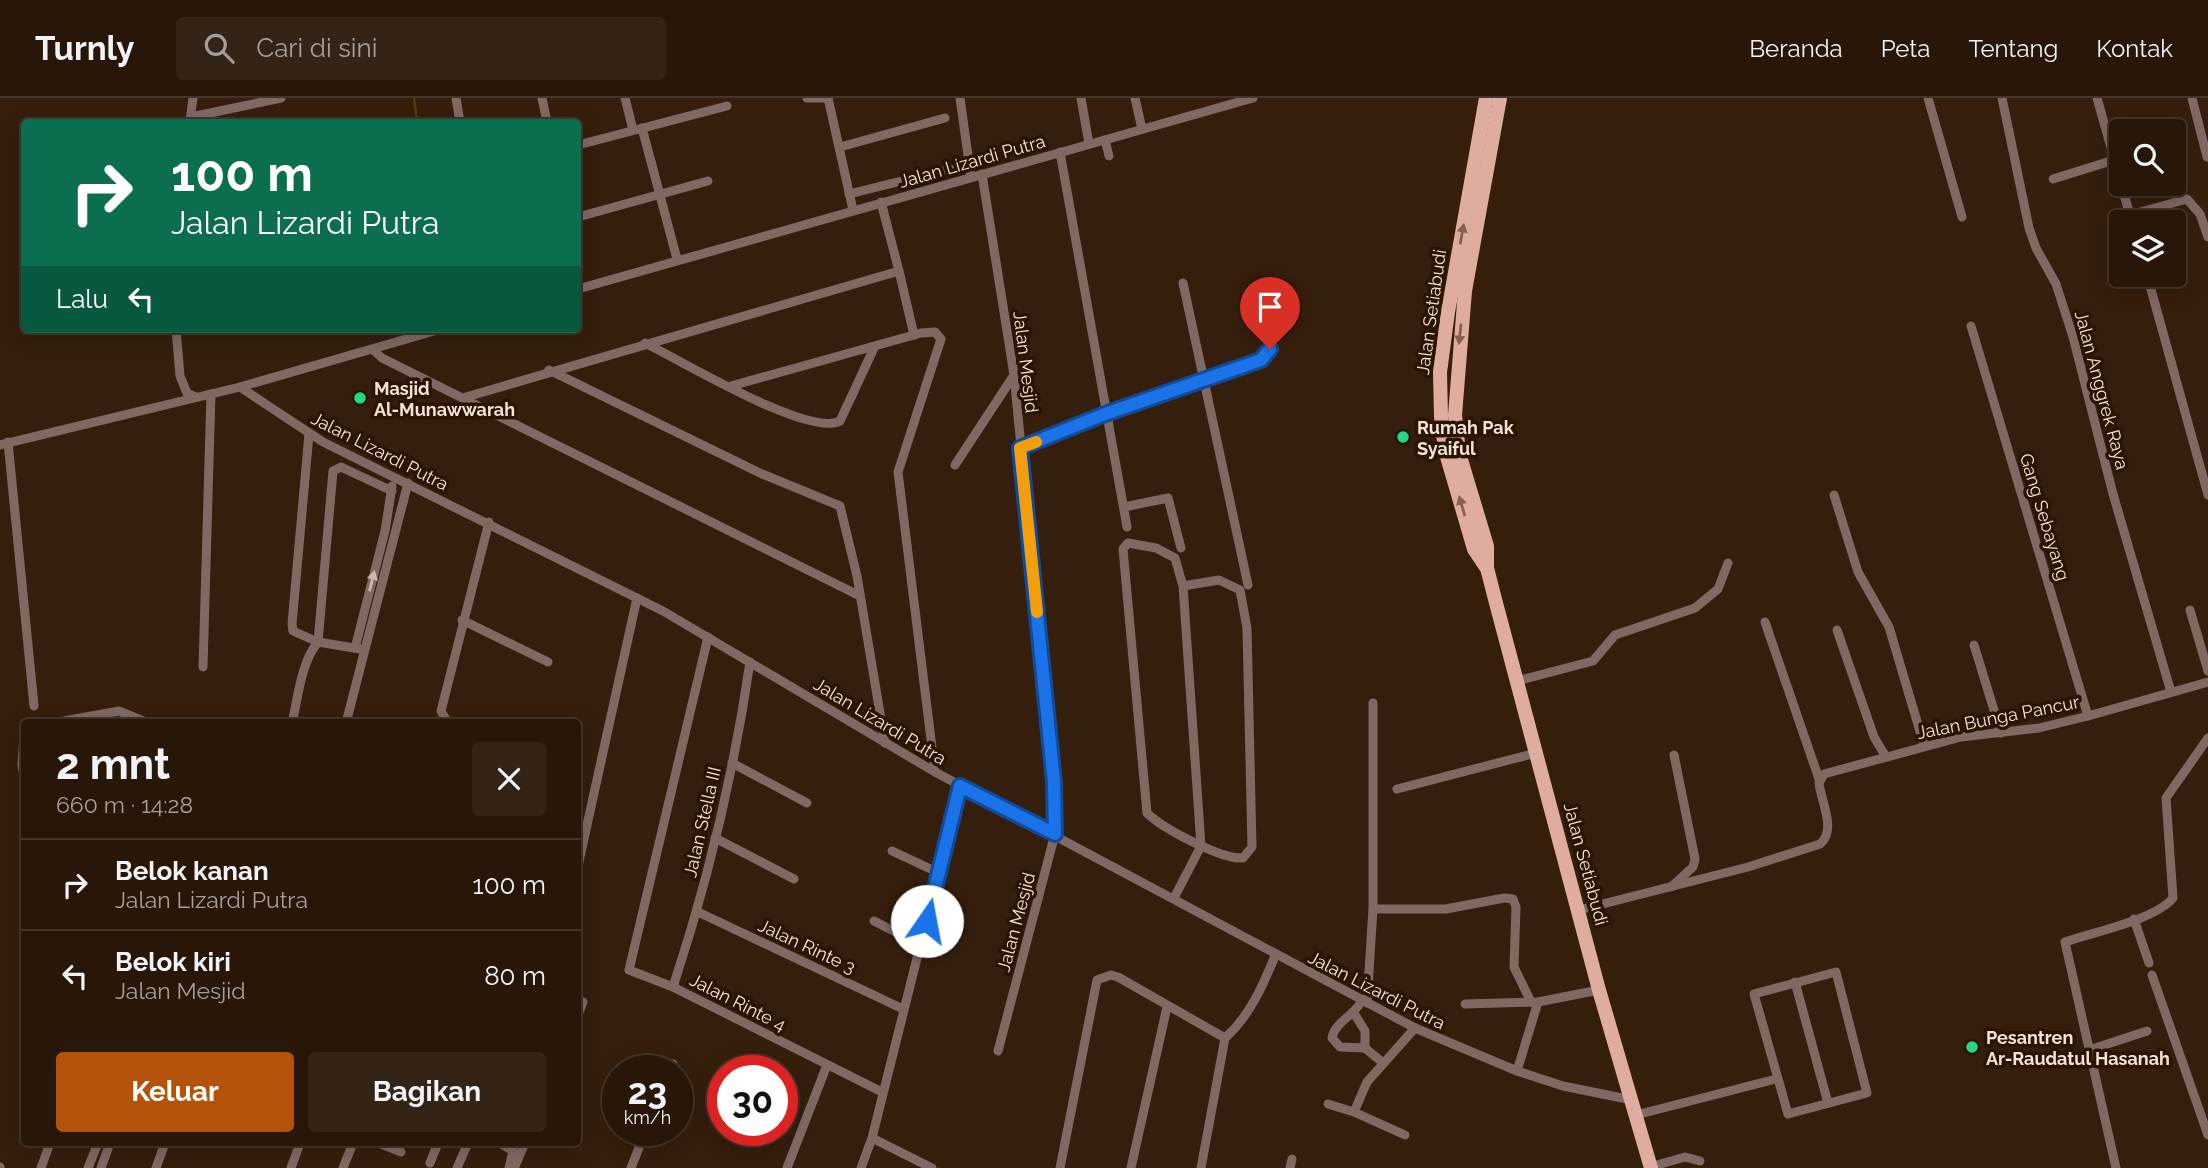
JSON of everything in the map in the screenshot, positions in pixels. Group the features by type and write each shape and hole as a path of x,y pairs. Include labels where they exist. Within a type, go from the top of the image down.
{"main road":[{"name":"Jalan Setiabudi","path":"1486,98 1440,372 1445,450 1474,549 1487,568"},
{"name":"Jalan Setiabudi","path":"1500,98 1469,263 1455,390 1459,453 1487,546 1487,568 1599,990 1651,1167"}],"street":[{"path":"190,119 193,98"},
{"path":"194,119 281,98"},
{"path":"456,98 460,119"},
{"path":"542,98 546,119"},
{"path":"625,98 660,195 677,260"},
{"path":"807,98 826,98 840,147 853,210"},
{"path":"960,98 971,177"},
{"path":"1081,98 1089,144"},
{"path":"1135,98 1142,130"},
{"name":"Jalan Lizardi Putra","path":"581,288 1253,98"},
{"path":"1928,98 1962,217"},
{"name":"Jalan Anggrek Raya","path":"2002,98 2029,228 2036,248 2056,284 2073,337 2113,494 2171,692"},
{"path":"2097,98 2109,142"},
{"path":"2192,98 2207,157"},
{"path":"581,144 727,106"},
{"path":"840,147 944,118"},
{"path":"1105,140 1109,156"},
{"path":"1060,152 1105,414 1128,527"},
{"path":"2053,178 2109,161"},
{"path":"849,194 950,169"},
{"name":"Jalan Mesjid","path":"982,174 1014,375 1054,782 1055,834 998,1052"},
{"path":"581,217 708,181"},
{"path":"2156,210 2187,199 2200,214 2208,237"},
{"path":"881,202 914,335"},
{"path":"466,397 550,370 899,271"},
{"path":"1183,284 1248,584"},
{"path":"2150,287 2208,495"},
{"path":"1020,448 1105,414 1266,357 1270,346 1264,310"},
{"name":"Gang Sebayang","path":"1971,326 2088,716"},
{"path":"732,386 914,335 935,332 941,343 898,472 935,772"},
{"path":"177,333 184,390 196,397"},
{"path":"34,706 4,444 240,387 427,333"},
{"path":"645,343 759,402 805,422 835,424 843,416 874,348"},
{"path":"372,349 382,358 466,397 860,596"},
{"path":"550,370 762,474 840,506 860,596 885,743"},
{"path":"955,465 1014,375"},
{"name":"Jalan Lizardi Putra","path":"240,387 323,442 489,522 637,598 960,786 1055,834 1364,1002 1415,1028 1517,1071 1563,1086 1632,1100"},
{"path":"203,667 211,394"},
{"path":"311,435 293,631 313,641 360,649"},
{"path":"293,719 313,641 332,471 341,467 392,491"},
{"path":"347,719 394,478"},
{"path":"360,649 396,536 408,484"},
{"path":"1834,495 1858,572 1889,626 1924,745"},
{"path":"1124,507 1168,498 1181,548"},
{"path":"446,719 441,711 489,522"},
{"path":"385,531 396,536"},
{"path":"1174,898 1201,846 1183,586 1175,558 1146,545 1124,546 1146,813 1201,846 1237,858 1248,854 1252,847 1247,628 1240,590 1219,580 1183,586"},
{"path":"1517,681 1593,662 1615,635 1695,608 1718,589 1728,563"},
{"path":"581,852 637,598"},
{"path":"2190,610 2208,671"},
{"path":"462,620 548,662"},
{"path":"1578,910 1670,888 1820,844 1827,836 1828,827 1819,779 1765,622"},
{"path":"1837,630 1874,737 1886,757"},
{"name":"Jalan Rinte 4","path":"708,637 629,970 673,987 882,1092"},
{"path":"1974,645 2001,733"},
{"name":"Jalan Stella III","path":"673,987 698,912 732,763 750,662"},
{"name":"Jalan Bunga Pancur","path":"1819,779 1832,771 1924,745 2088,716 2208,682"},
{"path":"1373,703 1373,909 1364,1002 1335,1028 1333,1042 1348,1050 1365,1048 1382,1062"},
{"path":"75,719 119,711 138,719"},
{"path":"2116,1168 2065,942 2166,906 2175,895 2165,803 2208,738"},
{"path":"1397,789 1536,753"},
{"path":"1670,888 1693,867 1695,859 1674,755"},
{"path":"732,763 807,803"},
{"path":"861,1168 872,1138 960,786"},
{"path":"715,838 794,879"},
{"path":"892,851 937,872"},
{"path":"1373,909 1446,909 1504,898 1513,900 1516,907 1514,967 1534,1002 1517,1071"},
{"name":"Jalan Rinte 3","path":"698,912 903,1009"},
{"path":"2134,919 2149,963"},
{"path":"874,921 922,945"},
{"path":"1201,1168 1225,1038 1238,1027 1257,997 1276,954"},
{"path":"1834,972 1838,975 1867,1092 1788,1114 1776,1079 1754,994 1834,972"},
{"path":"1060,1168 1097,980 1111,975 1225,1038"},
{"path":"2152,975 2208,1135"},
{"path":"1795,982 1828,1103"},
{"path":"1465,1004 1534,1002 1599,990"},
{"path":"581,1007 583,1002"},
{"path":"1131,1168 1167,1007"},
{"path":"1354,1013 1365,1031 1365,1048"},
{"path":"1354,1112 1367,1082 1415,1028"},
{"path":"2089,1050 2147,1031"},
{"path":"786,1168 827,1065"},
{"path":"1636,1115 1776,1079"},
{"path":"1328,1104 1354,1112 1405,1135"},
{"path":"872,1138 932,1168"},
{"path":"41,1168 49,1146"},
{"path":"88,1168 97,1146"},
{"path":"102,1167 109,1146"},
{"path":"156,1168 164,1146"},
{"path":"291,1168 299,1146"},
{"path":"343,1168 352,1146"},
{"path":"386,1146 401,1152"},
{"path":"430,1163 437,1146"},
{"path":"457,1168 467,1146"},
{"path":"505,1146 513,1151 509,1168"},
{"path":"514,1168 524,1146"},
{"path":"631,1168 640,1146"},
{"path":"1651,1167 1685,1157 1700,1161"}],"waterway":[{"path":"414,98 417,119"}],"slow traffic":[{"path":"1036,442 1020,448 1037,612"}],"place":[{"name":"Masjid Al-Munawwarah","path":"360,398"},
{"name":"Rumah Pak Syaiful","path":"1403,437"},
{"name":"Pesantren Ar-Raudatul Hasanah","path":"1972,1047"}],"route":[{"path":"927,921 960,786 1055,834 1054,782 1020,448 1105,414 1261,360 1270,349"}]}
